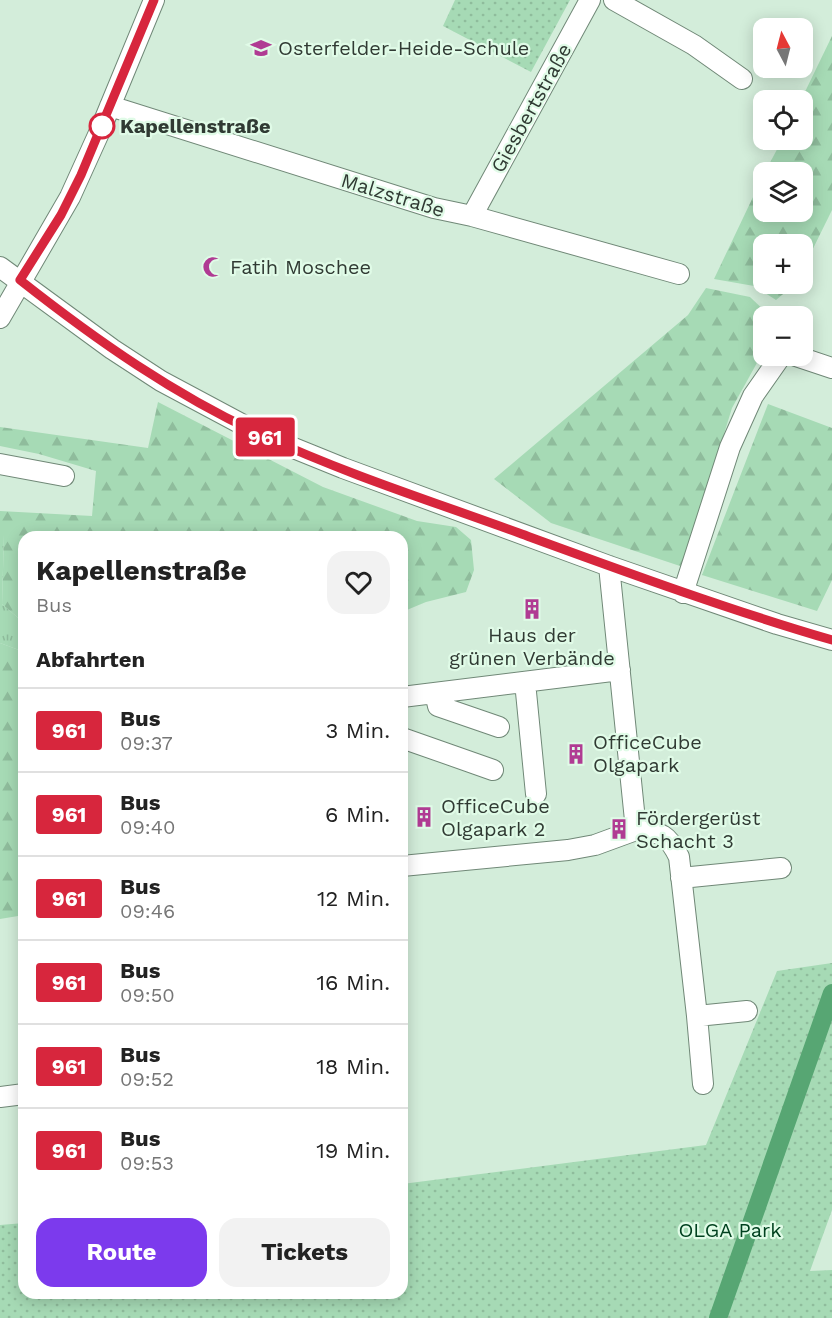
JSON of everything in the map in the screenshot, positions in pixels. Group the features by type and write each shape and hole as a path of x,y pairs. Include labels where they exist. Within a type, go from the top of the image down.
{"street":[{"path":"0,318 70,196 154,0"},
{"name":"Giesbertstraße","path":"472,216 590,0"},
{"path":"614,0 694,45 742,78"},
{"name":"Malzstraße","path":"110,106 434,208 472,216 679,274"},
{"path":"0,267 74,322 161,381 264,436 354,472 683,593 832,640"},
{"path":"813,362 832,368"},
{"path":"683,593 730,447 753,396 774,366"},
{"path":"0,464 64,476"},
{"path":"609,566 636,831"},
{"path":"408,696 620,670"},
{"path":"525,682 536,794"},
{"path":"435,693 438,706 499,727"},
{"path":"408,740 494,770"},
{"path":"408,865 568,850 636,831 661,833 671,841 679,857 698,1016 703,1084"},
{"path":"681,878 781,868"},
{"path":"698,1016 747,1011"},
{"path":"0,1097 18,1095"}],"green space":[{"path":"455,0 570,0 531,72 443,26"},
{"path":"832,36 832,210 813,249 813,234 753,234 753,286 714,279 753,197 753,222 813,222 813,162 770,162 777,150 813,150 813,90 806,90"},
{"path":"706,288 750,297 760,306 753,306 753,366 755,366 732,408 683,567 551,523 494,479 688,315"},
{"path":"767,294 783,294 776,300"},
{"path":"158,402 323,487 417,521 456,527 471,540 474,570 466,592 426,602 408,610 408,531 18,531 18,618 2,604 4,535 0,535 0,511 92,516 96,471 39,454 0,446 0,427 148,448"},
{"path":"768,404 832,428 832,580 817,611 702,575"},
{"path":"0,535 4,535 2,604 18,618 18,650 0,643"},
{"path":"0,643 18,650 18,916 0,919"},
{"name":"OLGA Park","path":"832,963 832,1210 810,1271 832,1270 832,1318 0,1318 0,1225 18,1224 18,1299 408,1299 408,1183 706,1145 777,971"}],"waterway":[{"path":"718,1318 832,993"}],"bus line":[{"name":"961","path":"154,0 81,175 61,215 20,280 64,315 161,381 264,436 343,468 683,593 832,640"}],"place":[{"name":"Osterfelder-Heide-Schule","path":"261,48"},
{"name":"Kapellenstraße","path":"102,126"},
{"name":"Fatih Moschee","path":"213,267"},
{"name":"Haus der grünen Verbände","path":"532,609"},
{"name":"OfficeCube Olgapark","path":"576,754"},
{"name":"OfficeCube Olgapark 2","path":"424,817"},
{"name":"Fördergerüst Schacht 3","path":"619,829"}]}
